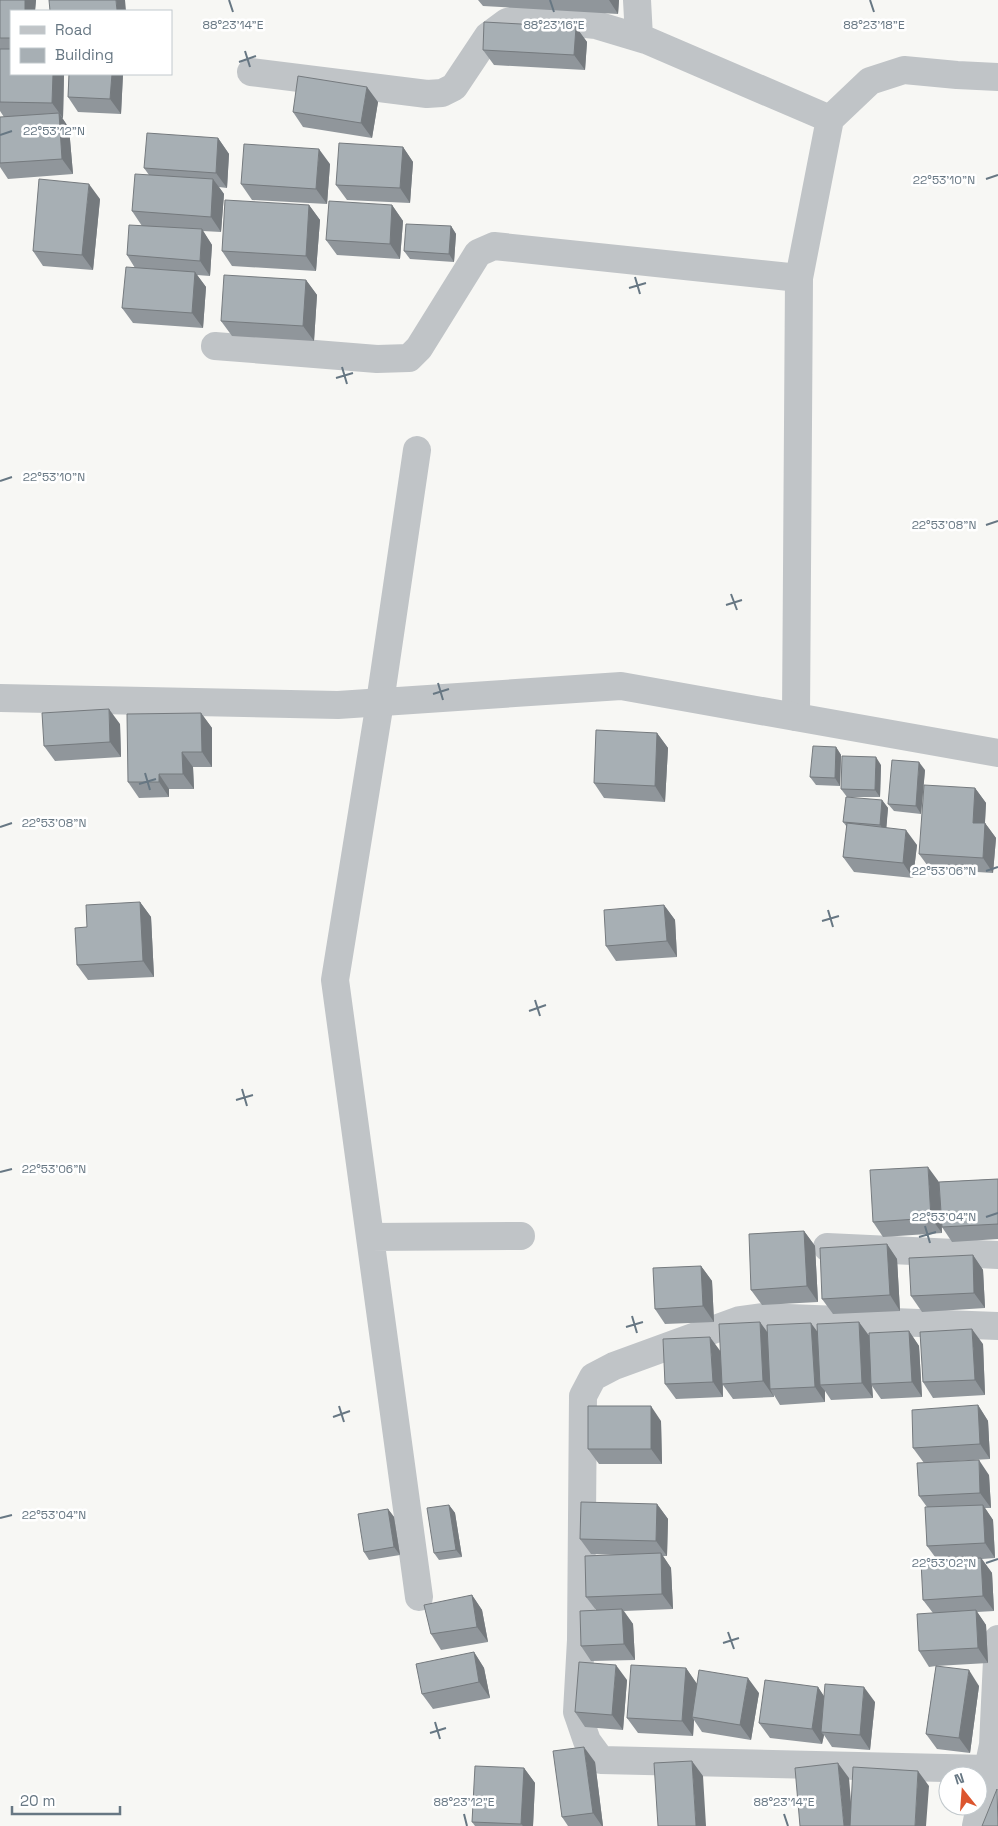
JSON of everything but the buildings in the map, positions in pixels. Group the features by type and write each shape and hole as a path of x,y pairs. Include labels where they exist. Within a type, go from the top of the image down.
{"street":[{"path":"637,0 639,37"},
{"path":"251,72 427,94 442,93 454,87 488,36 507,22 522,18 596,25 639,37 830,119"},
{"path":"796,717 799,278 830,119 870,81 904,70 957,76 998,77"},
{"path":"215,346 377,359 409,358 419,348 478,253 494,246 799,278"},
{"path":"418,450 335,980 419,1597"},
{"path":"0,698 338,705 621,686 998,753"},
{"path":"370,1237 521,1236"},
{"path":"827,1246 998,1255"},
{"path":"938,1768 600,1760 587,1741 577,1712 581,1640 583,1396 593,1377 614,1366 740,1320 762,1317 998,1326"},
{"path":"988,1769 996,1728 998,1639"}]}
